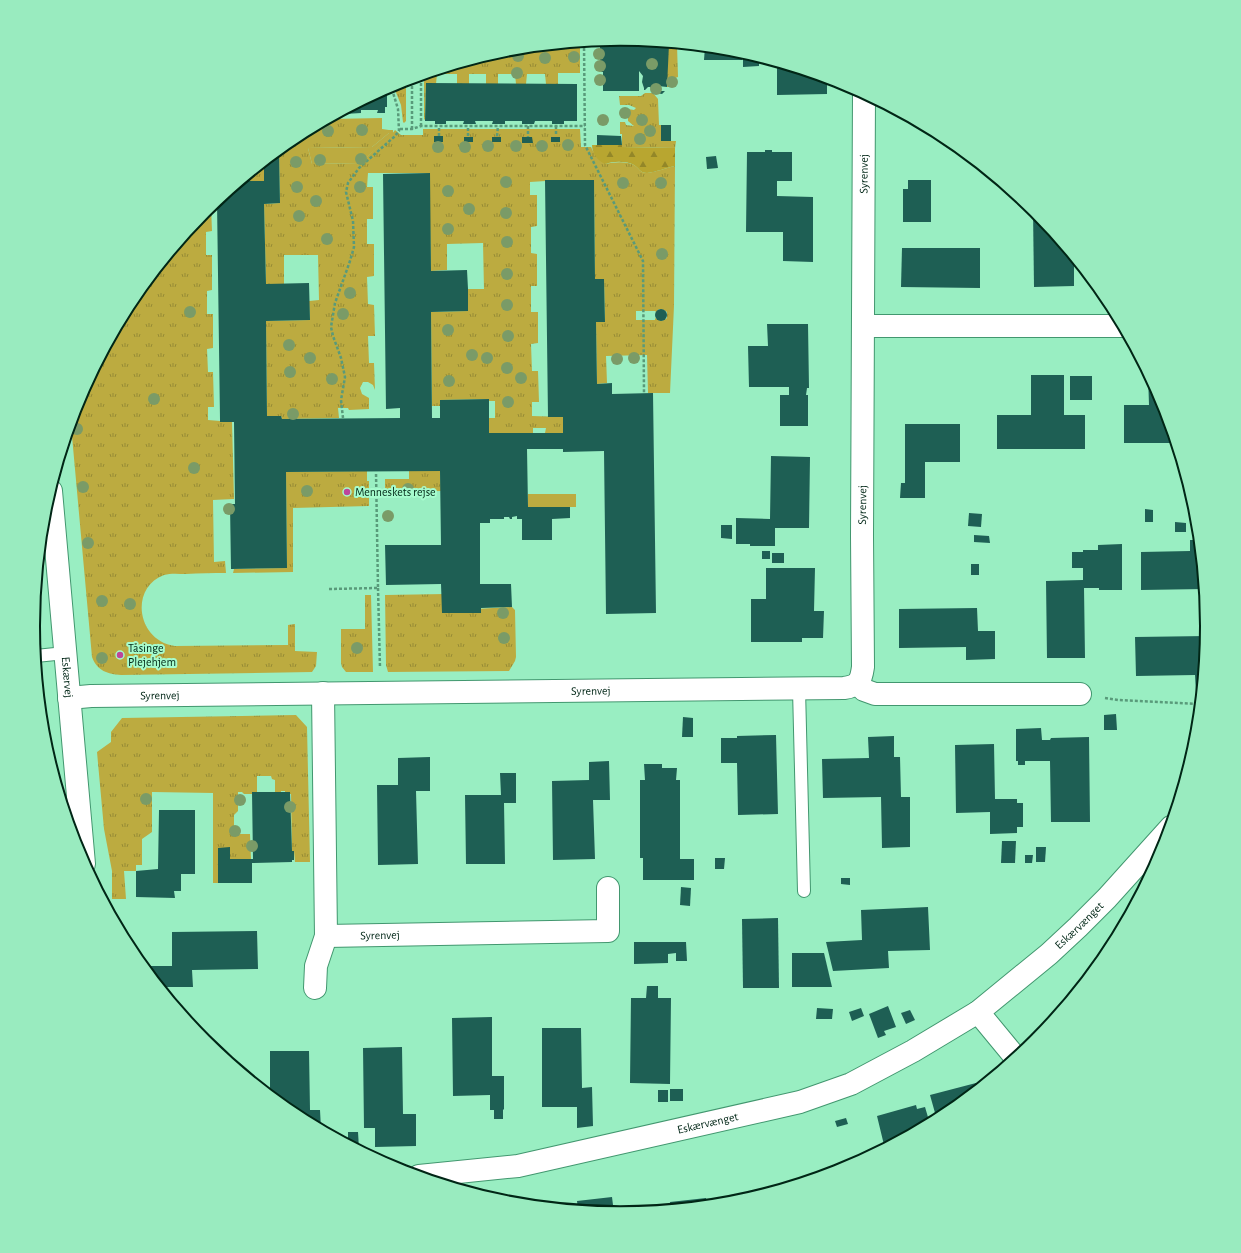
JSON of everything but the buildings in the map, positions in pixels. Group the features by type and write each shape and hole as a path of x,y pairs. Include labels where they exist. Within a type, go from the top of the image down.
{"street":[{"name":"Syrenvej","path":"69,698 92,696 323,693 799,689 844,688 852,687 858,683 862,675 863,667 862,529 864,100"},
{"path":"863,326 1117,326"},
{"name":"Eskærvej","path":"52,507 82,844"},
{"path":"858,683 864,690 875,694 1080,694"},
{"path":"316,988 316,966 326,936 323,693"},
{"name":"Eskærvænget","path":"431,1175 518,1166 800,1102 851,1084 913,1051 978,1012 1049,954 1078,927 1107,898 1161,837"},
{"name":"Syrenvej","path":"326,936 608,931 608,888"},
{"path":"978,1012 1013,1054"}],"lane":[{"path":"41,656 65,653"},
{"path":"799,689 804,891"}],"path":[{"path":"583,47 586,147 643,261 644,393"},
{"path":"421,82 421,126"},
{"path":"412,85 412,129"},
{"path":"343,418 341,400 345,377 341,358 333,336 332,327 334,303 350,262 354,247 354,230 346,197 347,187 358,168 394,137 400,129 398,109 393,92"},
{"path":"400,129 412,129 421,126 585,126"},
{"path":"439,126 439,136"},
{"path":"468,126 468,136"},
{"path":"497,136 498,126"},
{"path":"528,126 528,137"},
{"path":"556,126 556,136"},
{"path":"376,472 379,642"},
{"path":"329,589 378,588"},
{"path":"1118,700 1196,704"}],"green space":[{"path":"580,47 580,73 558,73 558,84 546,84 545,74 527,74 526,84 516,84 515,74 498,74 498,84 486,84 486,74 469,74 469,84 457,84 457,74 444,74 507,57"},
{"path":"667,48 677,49 678,77 672,79 670,87 667,87"},
{"path":"437,76 436,84 426,84 425,120 424,81"},
{"path":"406,87 406,121 404,123 401,105 395,91"},
{"path":"645,93 653,93 658,99 659,125 661,125 662,141 676,141 675,148 622,147 620,122 625,122 626,125 634,126 628,121 628,109 634,110 636,108 629,105 620,105 619,96 641,96"},
{"path":"382,118 382,129 389,130 389,133 372,147 308,148 312,164 360,163 395,130 401,135 423,135 423,129 580,129 581,147 591,147 606,164 624,162 634,165 641,171 647,173 675,166 674,306 670,393 648,393 647,355 606,356 607,383 597,384 596,322 605,322 604,279 595,279 594,180 546,180 530,182 530,195 537,195 537,226 531,227 531,253 537,254 537,286 531,286 531,312 538,312 538,343 531,344 532,371 538,371 539,402 532,402 532,416 563,417 563,433 545,433 546,428 533,428 533,433 489,433 489,418 495,418 495,401 489,401 489,399 440,400 440,406 432,406 431,312 468,311 468,289 484,289 483,243 447,244 447,270 431,271 429,173 368,173 367,187 373,187 373,219 367,219 367,244 374,244 374,276 367,277 368,304 374,305 375,336 368,336 369,363 374,363 375,390 373,385 368,382 363,382 360,388 362,394 369,398 369,409 349,410 348,408 338,408 339,418 282,419 281,416 267,416 266,321 310,320 309,301 319,300 318,255 284,255 284,284 266,284 264,204 280,203 279,157 340,119","holes":["659,309 667,312 667,318 662,321 655,318 655,320 636,320 636,311 656,312"]},
{"path":"389,130 393,130 393,134 360,163 312,164 308,148 372,147 389,133"},
{"path":"592,145 675,148 675,166 647,173 641,171 634,165 624,162 606,164 596,157"},
{"path":"264,168 264,181 249,181"},
{"path":"211,215 212,231 206,232 206,255 212,255 212,290 207,291 207,314 213,314 213,348 207,349 208,372 213,372 214,407 208,407 208,420 232,422 234,499 213,500 214,562 225,561 226,573 164,575 153,582 146,591 142,602 142,614 152,635 162,642 175,646 288,645 288,625 295,624 295,651 317,652 316,666 312,672 121,675 112,674 100,669 92,657 72,437 84,404 100,370 118,336 138,304 160,273"},
{"path":"367,471 367,481 369,481 369,506 293,508 293,572 233,573 234,569 287,568 286,472"},
{"path":"409,471 440,471 441,491 385,492 385,479 409,479"},
{"path":"528,494 576,494 576,507 528,507"},
{"path":"445,594 454,613 459,613 459,610 512,607 515,610 516,657 509,671 388,672 386,665 385,595"},
{"path":"365,595 371,595 373,672 346,672 341,663 341,629 365,629"},
{"path":"296,715 307,727 310,862 295,862 294,851 292,851 291,794 285,794 285,791 281,791 281,794 275,794 275,780 272,779 271,776 257,776 257,794 244,794 242,792 238,792 238,811 234,815 233,833 250,834 251,859 230,859 218,849 219,883 213,883 213,793 152,792 152,832 142,839 142,865 136,865 136,871 124,871 126,899 112,899 112,871 104,829 97,752 111,742 111,732 122,718"}],"place":[{"name":"Menneskets rejse","path":"347,492"},
{"name":"Tåsinge Plejehjem","path":"120,655"}]}
